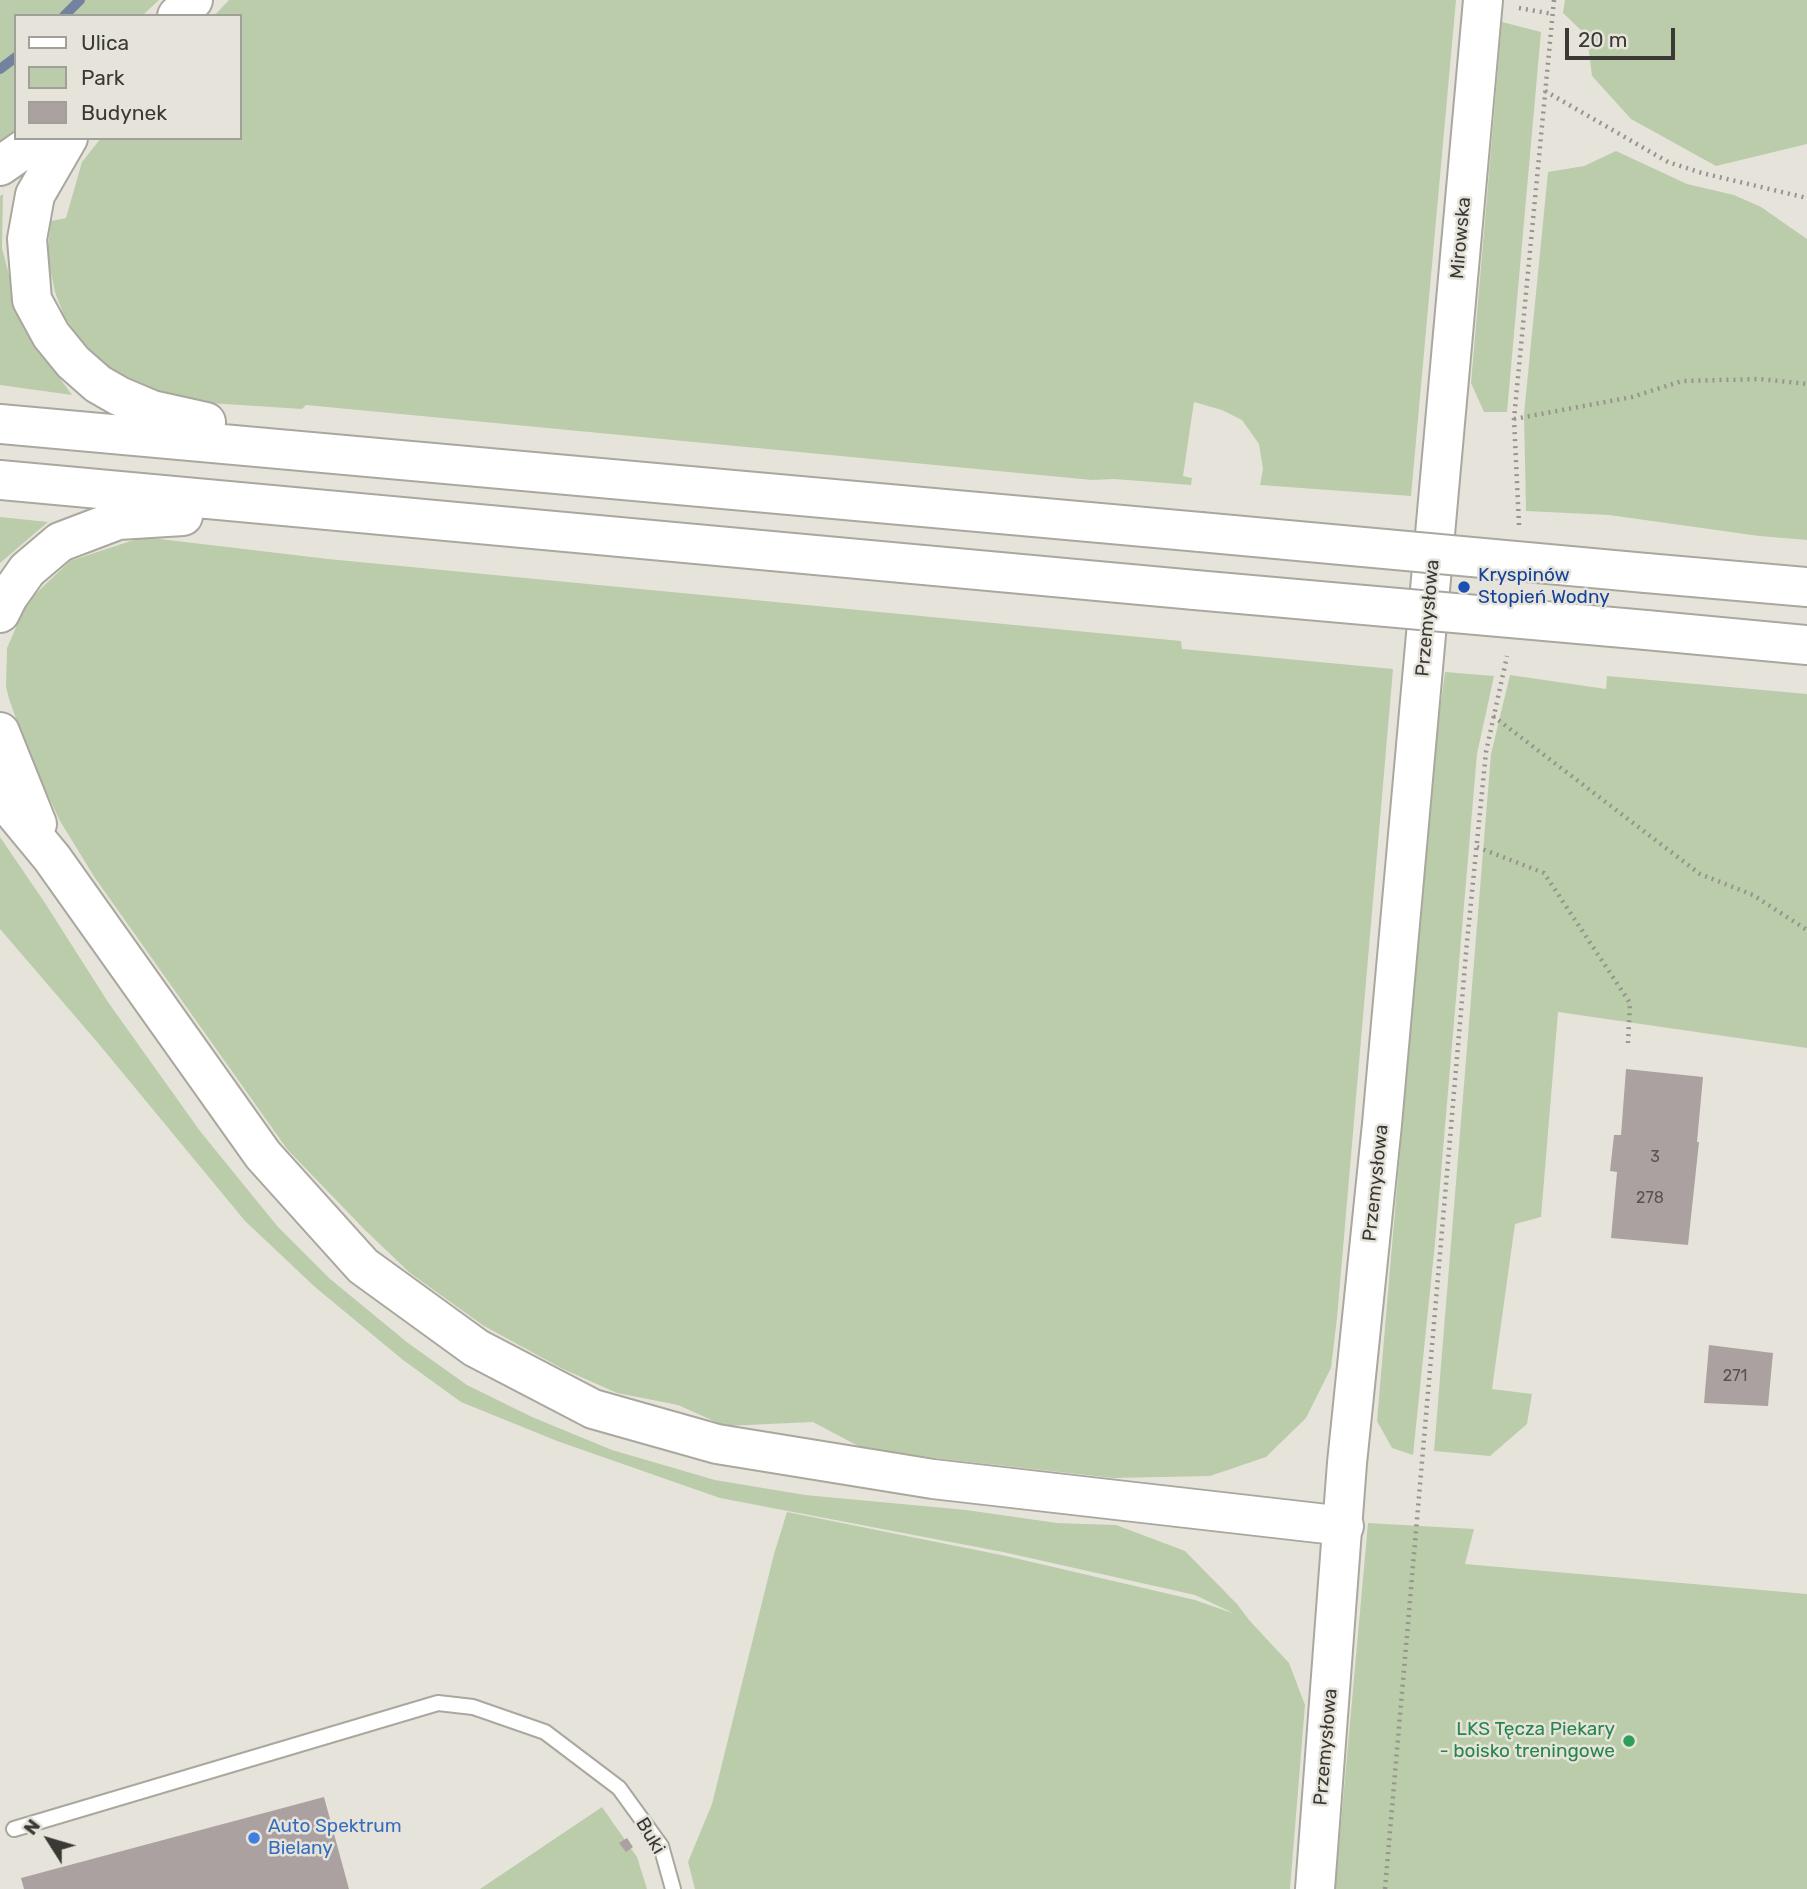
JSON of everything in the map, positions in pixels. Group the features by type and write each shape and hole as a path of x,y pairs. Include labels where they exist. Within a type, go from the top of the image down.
{"main road":[{"path":"179,14 192,0"},
{"name":"Mirowska","path":"1440,476 1483,0"},
{"path":"0,166 37,140"},
{"path":"67,140 35,195 27,239 32,300 51,335 73,362 98,384 152,410 341,454"},
{"path":"0,424 1807,587"},
{"name":"Przemysłowa","path":"1315,1889 1347,1463 1382,1124 1440,476"},
{"path":"0,480 1807,645"},
{"path":"0,613 27,570 60,542 118,520 303,508"},
{"path":"0,732 52,858"},
{"path":"0,796 52,858 263,1155 363,1266 476,1348 593,1409 716,1444 933,1479 1343,1527"}],"lane":[{"name":"Buki","path":"14,1829 438,1703 473,1707 545,1732 618,1788 661,1846 673,1889"}],"path":[{"path":"1519,529 1514,419 1554,0"},
{"path":"1545,91 1668,162 1702,173 1807,198"},
{"path":"1514,419 1632,397 1682,381 1760,379 1807,384"},
{"path":"1385,1889 1467,942 1486,752 1508,644"},
{"path":"1493,716 1700,874 1753,895 1807,930"},
{"path":"1477,846 1544,873 1630,1003 1628,1043"}],"green space":[{"path":"0,0 159,0 144,14 14,14 14,131 0,143"},
{"path":"229,0 1456,0 1411,496 1260,485 1263,469 1259,444 1242,420 1222,410 1194,402 1183,476 1192,478 1191,485 1114,479 1092,480 306,405 302,409 178,401 126,382 119,374 91,357 64,316 55,292 47,254 51,221 66,218 82,162 99,140 242,140 242,14 216,14"},
{"path":"1565,0 1807,0 1807,144 1716,166 1631,119 1592,76 1587,36 1563,13"},
{"path":"1502,22 1541,32 1507,412 1484,412 1471,383"},
{"path":"1616,151 1687,184 1734,195 1761,207 1807,239 1807,540 1609,515 1526,511 1524,414 1548,172 1584,166"},
{"path":"3,194 2,248 17,306 30,337 72,395 0,385 0,196"},
{"path":"0,517 48,522 0,563"},
{"path":"143,537 328,559 1181,641 1182,649 1393,669 1337,1318 1331,1368 1306,1418 1266,1457 1210,1476 1113,1478 862,1448 813,1422 725,1426 678,1405 617,1393 563,1369 484,1326 410,1273 287,1149 95,878 60,821 30,757 6,686 7,648 27,602 70,561"},
{"path":"1445,672 1494,676 1477,754 1435,1243 1413,1455 1392,1448 1377,1421 1434,755"},
{"path":"1510,675 1606,689 1607,676 1807,694 1807,1048 1558,1012 1541,1217 1515,1224 1492,1389 1532,1394 1527,1424 1490,1456 1434,1451 1491,754"},
{"path":"0,837 108,1002 200,1131 278,1227 329,1278 408,1343 467,1385 532,1417 612,1450 715,1480 805,1495 966,1510 1057,1523 1116,1525 1185,1551 1289,1663 1305,1705 1290,1889 695,1889 688,1862 712,1804 774,1554 787,1512 1006,1556 1195,1600 1235,1614 1195,1595 1003,1552 720,1498 557,1441 461,1402 403,1360 315,1287 245,1221 0,929"},
{"name":"LKS Tęcza Piekary - boisko treningowe","path":"1368,1523 1474,1529 1465,1564 1807,1594 1807,1889 1335,1889"},
{"path":"602,1807 637,1857 647,1889 480,1889"}],"building":[{"path":"1626,1069 1703,1077 1688,1245 1611,1238 1617,1172 1610,1171 1614,1135 1621,1135"},
{"path":"1709,1345 1773,1353 1768,1406 1704,1403"},
{"name":"Auto Spektrum Bielany","path":"324,1797 349,1889 24,1889 21,1878"},
{"path":"627,1838 633,1847 626,1852 619,1843"}],"waterway":[{"path":"66,14 80,0"},
{"path":"0,69 14,58"}],"place":[{"name":"Kryspinów Stopień Wodny","path":"1464,587"},
{"name":"LKS Tęcza Piekary - boisko treningowe","path":"1629,1741"},
{"name":"Auto Spektrum Bielany","path":"254,1838"}]}
